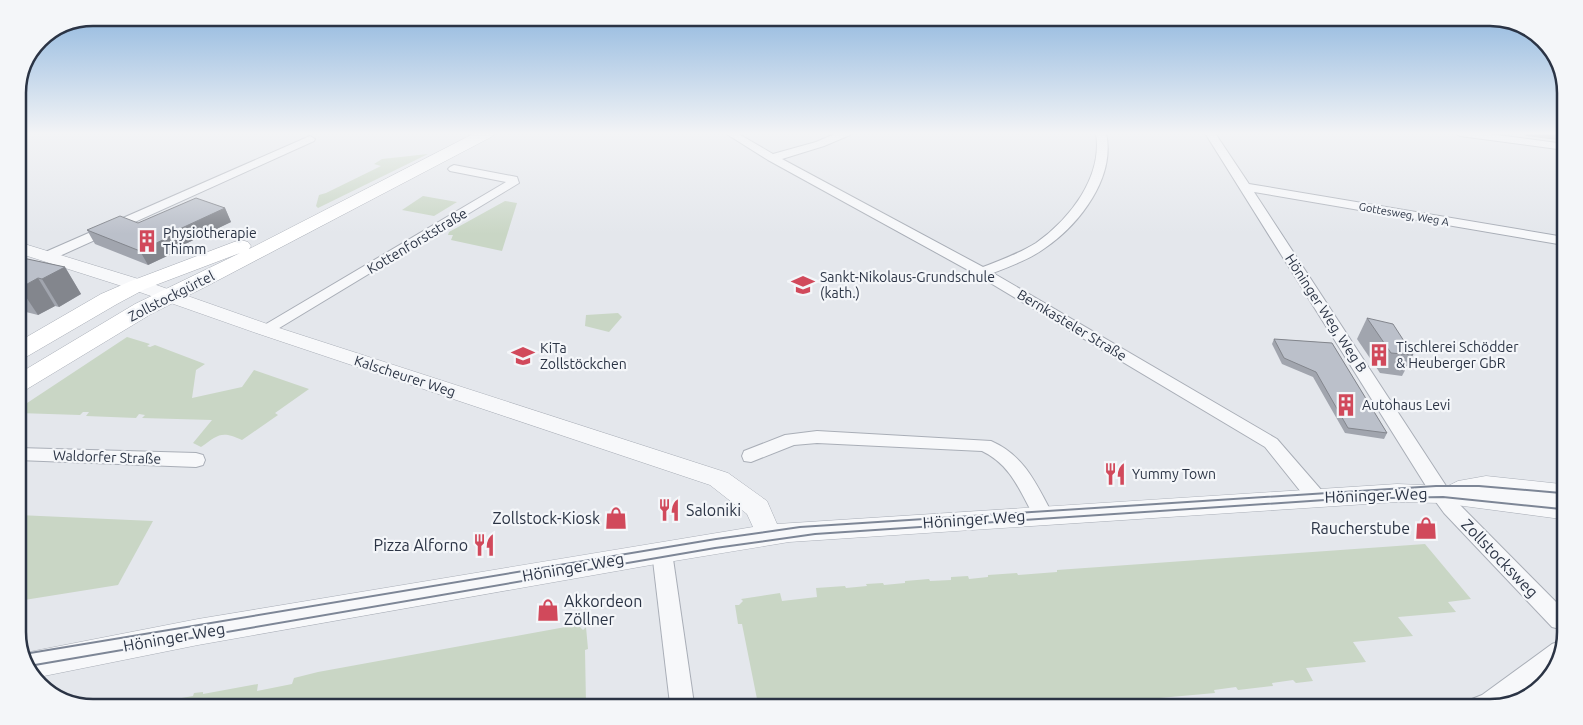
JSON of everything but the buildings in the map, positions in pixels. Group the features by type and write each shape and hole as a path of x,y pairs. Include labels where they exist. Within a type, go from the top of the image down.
{"main road":[{"name":"Zollstockgürtel","path":"26,379 125,320 421,167"},
{"name":"Zollstockgürtel","path":"26,347 109,299 138,285 328,214"}],"street":[{"path":"48,256 248,167"},
{"name":"Bernkasteler Straße","path":"788,167 982,272 1271,444 1298,472 1316,497"},
{"path":"982,272 1012,261 1042,244 1068,220 1089,194 1100,167"},
{"name":"Höninger Weg, Weg B","path":"1232,167 1441,494"},
{"name":"Kottenforststraße","path":"266,330 513,183 513,180 454,169"},
{"name":"Gottesweg, Weg A","path":"1245,187 1557,240"},
{"name":"Kalscheurer Weg","path":"26,249 172,296 266,330 719,479 758,508 769,535"},
{"name":"Höninger Weg","path":"751,456 792,440 817,437 985,446 1002,452 1015,464 1042,515"},
{"name":"Waldorfer Straße","path":"26,454 196,460"},
{"name":"Höninger Weg","path":"1441,494 1479,485 1557,494"},
{"name":"Höninger Weg","path":"35,665 106,649 662,552 769,535 834,528 1397,493 1441,494 1557,509"},
{"name":"Zollstocksweg","path":"1441,494 1461,518 1557,617"},
{"path":"662,552 681,699"},
{"name":"Höninger Weg","path":"30,654 106,649"},
{"path":"1499,698 1552,657"}],"green space":[{"path":"379,167 402,167 318,208 316,206 319,195"},
{"path":"423,196 457,202 434,216 402,210"},
{"path":"505,201 517,203 502,251 451,240 453,235 448,235 449,232"},
{"path":"618,313 622,317 609,332 585,326 586,315"},
{"path":"127,337 150,344 147,346 155,345 205,364 196,370 192,398 242,387 254,370 309,389 275,413 278,415 242,440 229,435 220,435 201,447 193,443 212,420 142,418 145,415 139,414 136,418 86,416 89,412 83,412 80,415 26,413 26,404"},
{"path":"26,515 153,521 118,585 26,600"},
{"path":"1425,544 1471,599 1448,602 1456,612 1398,617 1413,636 1353,642 1366,662 1306,668 1313,681 1296,683 1293,680 1272,683 1273,686 1238,690 1236,687 1214,690 1215,693 1149,699 757,699 742,624 738,624 735,605 739,605 743,601 741,599 780,593 782,601 817,597 816,588 845,586 846,588 883,583 884,585 929,579 930,581 951,580 951,577 968,576 969,579 988,577 988,575 1017,573 1018,575 1057,572 1057,570"},
{"path":"582,624 580,627 583,630 586,627 588,649 585,650 586,699 176,699 193,696 194,693 203,692 203,694 258,684 257,691 292,684 294,678"}],"tram line":[{"path":"30,653 716,539 800,527 1436,486 1479,486 1557,493"},
{"path":"35,665 715,548 815,534 1340,499 1443,497 1557,509"}],"place":[{"name":"Physiotherapie Thimm","path":"147,241"},
{"name":"Sankt-Nikolaus-Grundschule (kath.)","path":"803,285"},
{"name":"Tischlerei Schödder & Heuberger GbR","path":"1379,355"},
{"name":"KiTa Zollstöckchen","path":"523,356"},
{"name":"Autohaus Levi","path":"1346,405"},
{"name":"Yummy Town","path":"1115,474"},
{"name":"Saloniki","path":"669,510"},
{"name":"Zollstock-Kiosk","path":"616,518"},
{"name":"Raucherstube","path":"1426,528"},
{"name":"Pizza Alforno","path":"484,545"},
{"name":"Akkordeon Zöllner","path":"548,610"}]}
